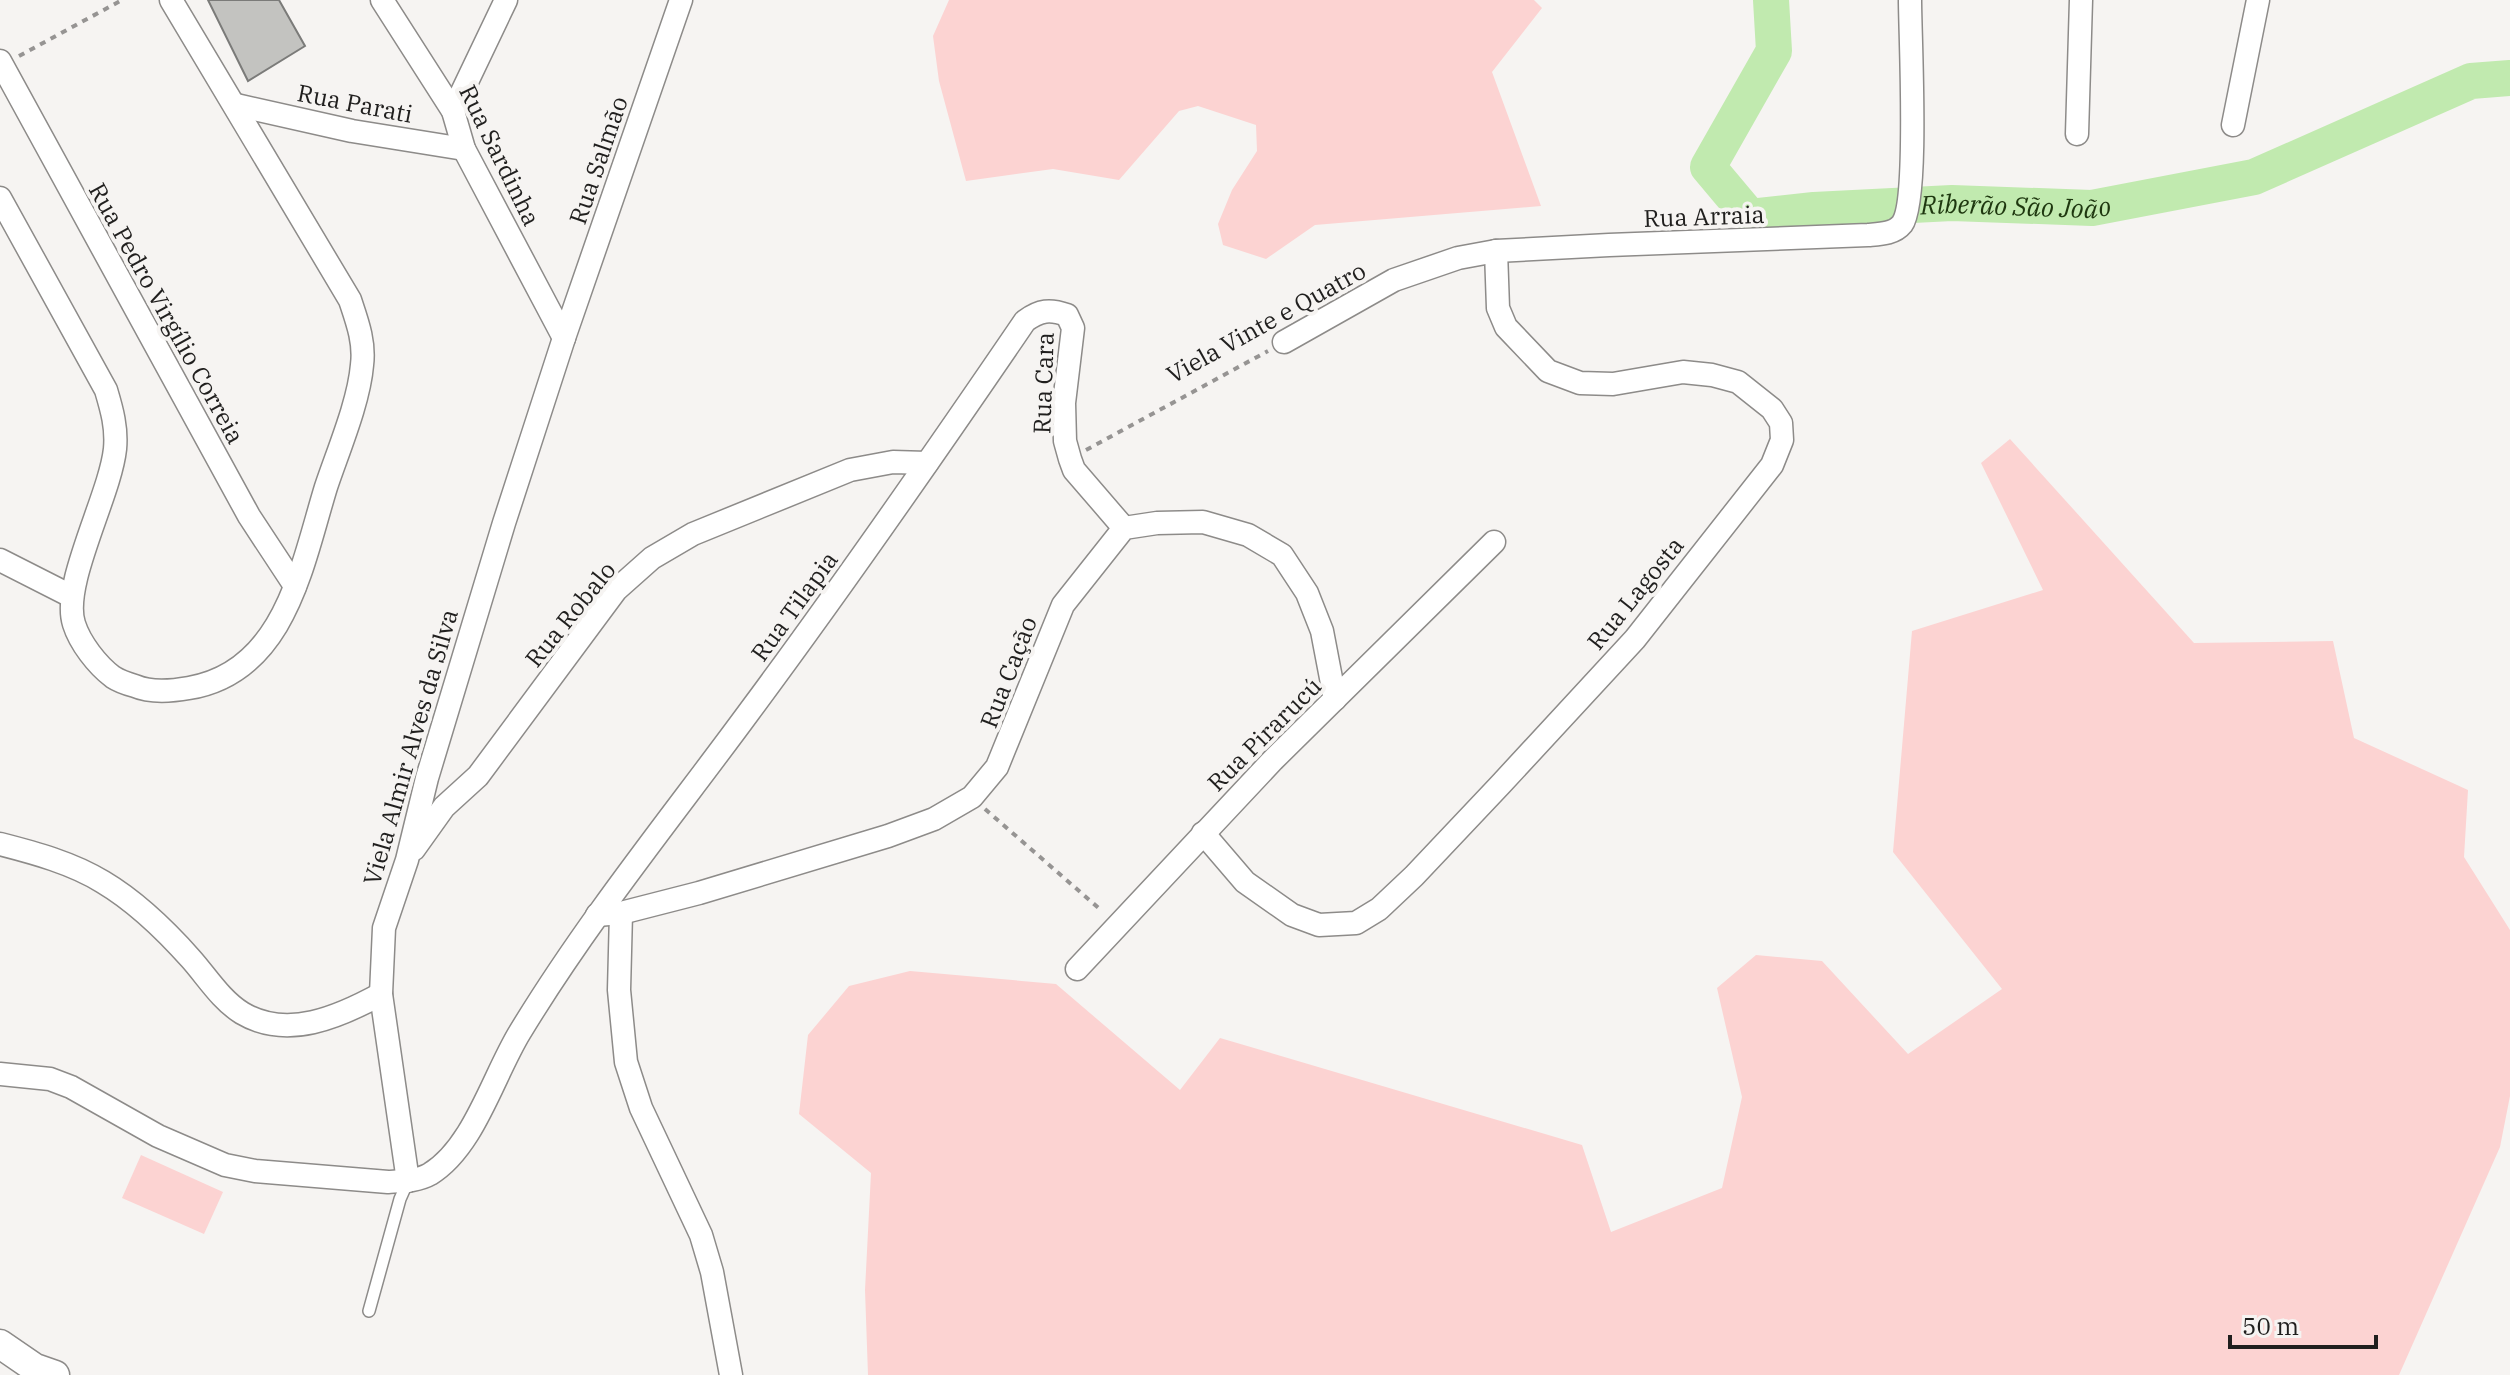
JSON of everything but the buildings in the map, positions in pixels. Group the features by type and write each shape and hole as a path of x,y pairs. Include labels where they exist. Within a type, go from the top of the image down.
{"street":[{"path":"0,198 106,390 116,423 111,464 71,596 74,624 90,654 114,678 143,690 177,690 207,685 235,672 259,653 279,626 295,586 351,411 362,365 361,334 350,300 171,0"},
{"name":"Rua Sardinha","path":"382,0 453,111 464,149 564,338"},
{"path":"453,111 506,0"},
{"name":"Rua Salmão","path":"564,338 681,0"},
{"name":"Rua Arraia","path":"1496,251 1886,234 1900,227 1906,216 1911,171 1910,0"},
{"path":"2077,134 2081,0"},
{"path":"2233,125 2258,0"},
{"name":"Rua Pedro Virgílio Correia","path":"1,63 249,516 295,586"},
{"name":"Rua Parati","path":"236,105 352,131 464,149"},
{"name":"Viela Vinte e Quatro","path":"1284,342 1394,280 1458,258 1496,251"},
{"name":"Rua Lagosta","path":"1203,833 1245,882 1292,915 1319,925 1356,923 1379,909 1469,819 1635,639 1772,465 1782,440 1781,423 1772,409 1738,382 1683,372 1613,384 1580,383 1548,371 1506,327 1498,308 1496,251"},
{"name":"Rua Cara","path":"1025,321 1037,312 1053,310 1067,315 1073,328 1064,403 1065,441 1074,470 1124,528"},
{"name":"Rua Tilapia","path":"408,1181 428,1175 450,1158 467,1133 519,1034 597,915 751,710 1025,321"},
{"name":"Viela Almir Alves da Silva","path":"408,1181 381,994 384,928 407,860 470,630 564,338"},
{"name":"Rua Robalo","path":"407,860 444,807 478,776 616,590 652,558 693,534 850,470 893,462 927,463"},
{"path":"1124,528 1157,523 1203,522 1248,535 1282,555 1307,593 1322,631 1335,699"},
{"name":"Rua Cação","path":"597,915 621,913 699,893 888,836 934,819 972,797 997,767 1063,605 1124,528"},
{"name":"Rua Pirarucú","path":"1077,969 1203,833 1494,542"},
{"path":"0,560 71,596"},
{"path":"0,844 69,865 104,882 166,935 223,997 242,1013 276,1025 302,1025 336,1016 381,994"},
{"path":"621,913 619,990 626,1062 641,1108 701,1235 712,1272 731,1375"},
{"path":"0,1074 50,1079 71,1087 158,1136 225,1165 255,1171 408,1181"},
{"path":"0,1344 35,1368 55,1375"}],"lane":[{"path":"369,1311 400,1199 408,1181"}],"path":[{"path":"1,63 122,0"},
{"name":"Viela Vinte e Quatro","path":"1070,459 1284,342"},
{"path":"972,797 1117,925"}],"shaded area":[{"path":"949,0 1534,0 1542,8 1492,72 1541,206 1315,225 1266,259 1223,245 1218,224 1232,190 1257,151 1256,125 1198,106 1179,111 1119,180 1053,169 966,181 939,81 933,36"},
{"path":"2010,439 2194,643 2333,641 2354,738 2468,790 2464,857 2510,930 2510,1096 2500,1147 2399,1375 868,1375 865,1290 871,1173 799,1114 808,1035 849,986 910,971 1056,984 1180,1090 1220,1038 1582,1145 1611,1232 1722,1188 1742,1097 1717,988 1756,955 1822,961 1908,1054 2002,989 1893,852 1912,631 2043,590 1981,463"},
{"path":"141,1155 223,1192 204,1234 122,1198"}],"waterway":[{"name":"Riberão São João","path":"1771,0 1774,51 1708,167 1750,217 1814,210 1952,203 2092,208 2254,177 2471,81 2510,78"}]}
